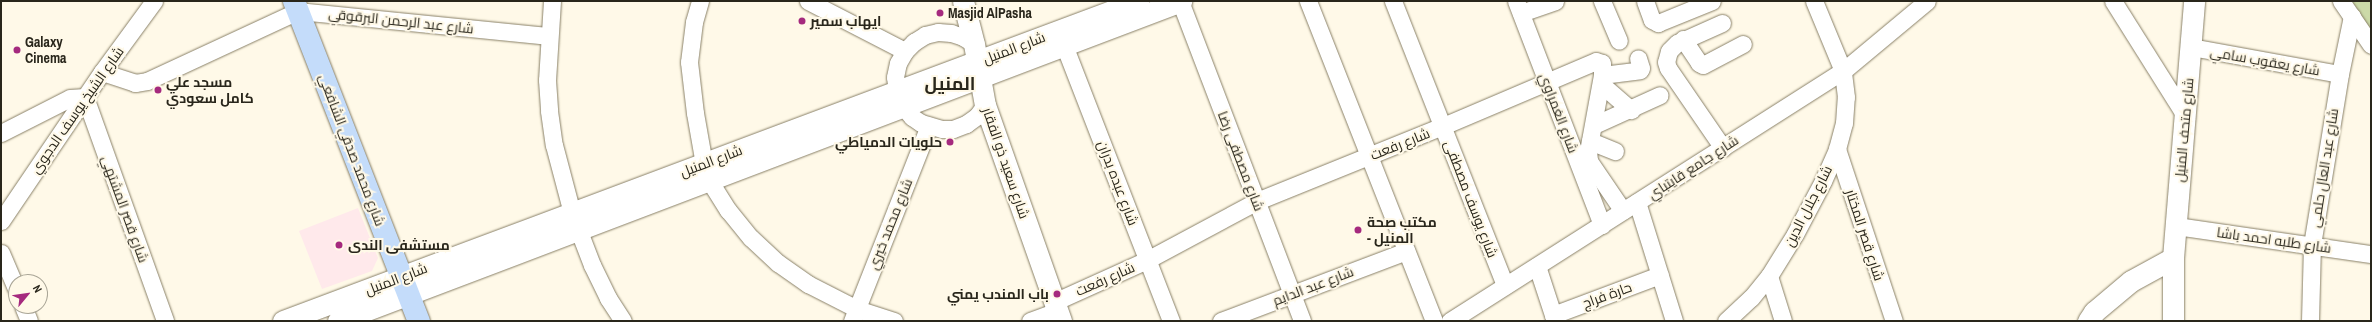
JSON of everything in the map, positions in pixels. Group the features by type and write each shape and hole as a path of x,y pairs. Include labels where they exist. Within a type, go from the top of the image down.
{"main road":[{"name":"شارع محمد صدقي الشافعي","path":"299,4 418,321"}],"street":[{"name":"شارع الشيخ يوسف الدجوي","path":"1,221 102,72 154,1"},
{"path":"552,1 549,36 549,110 554,145 576,221 596,272 623,321"},
{"path":"700,1 694,22 689,62 695,113 706,172 728,210 747,232 778,263 854,315 894,321"},
{"path":"808,1 905,51"},
{"name":"شارع سعيد ذو الفقار","path":"963,1 977,61 985,105 1057,311"},
{"name":"شارع المنيل","path":"283,321 404,285 576,221 900,98 977,61 1138,1"},
{"name":"شارع المنيل","path":"977,61 1064,45 1180,1"},
{"name":"شارع مصطفى رضا","path":"1180,1 1302,321"},
{"path":"1308,1 1368,157 1434,321"},
{"name":"شارع يوسف مصطفى","path":"1393,1 1505,286"},
{"path":"1519,7 1555,1"},
{"path":"1602,1 1619,42"},
{"path":"1645,1 1652,20 1658,23 1712,1"},
{"name":"شارع جلال الدين","path":"1726,321 1751,298 1769,276 1799,228 1823,181 1836,149 1844,123 1846,97 1843,71 1814,1"},
{"name":"شارع جامع قايتباي","path":"1450,321 1843,71 1927,1"},
{"path":"2113,1 2186,117"},
{"name":"شارع متحف المنيل","path":"2173,320 2173,258 2186,117 2194,1"},
{"path":"2341,1 2371,45"},
{"path":"102,72 135,83 147,81 299,4"},
{"name":"شارع عبد الرحمن البرقوقي","path":"299,4 549,36"},
{"name":"شارع الغمراوي","path":"1519,7 1602,225"},
{"name":"شارع عبد العال حلمي","path":"2310,321 2312,245 2340,74 2352,16"},
{"path":"1722,23 1684,39 1669,51 1667,56 1668,68 1723,148"},
{"path":"977,61 963,37 951,33 938,32 925,35 914,42 905,51 898,63 896,77 900,98 912,118 929,126 948,129 966,124 977,116 985,105"},
{"path":"1684,39 1699,63 1703,65 1743,44"},
{"name":"شارع عبده بدران","path":"1064,45 1171,321"},
{"name":"شارع يعقوب سامي","path":"2191,47 2340,74"},
{"path":"1602,80 1640,70 1641,68 1638,58"},
{"name":"شارع رفعت","path":"1030,321 1057,311 1257,201 1443,126 1596,60 1602,63 1602,80"},
{"path":"1602,80 1631,110"},
{"path":"1602,80 1592,133 1589,161 1630,207 1660,275 1674,321"},
{"path":"1592,133 1660,95"},
{"path":"1,133 70,98 85,97"},
{"name":"شارع قصر المشتهي","path":"85,97 165,321"},
{"name":"شارع محمد خيري","path":"854,315 929,126"},
{"path":"1592,133 1615,151"},
{"name":"شارع قصر المختار","path":"1836,149 1894,321"},
{"name":"شارع طلبه احمد باشا","path":"2176,226 2371,254"},
{"name":"شارع عبد الدايم","path":"1221,321 1406,251"},
{"path":"1,253 10,274"},
{"path":"2094,318 2131,281 2173,258"},
{"path":"1537,266 1554,318"},
{"name":"حارة فراج","path":"1554,318 1660,275"},
{"path":"1769,276 1783,321"},
{"name":"شارع المنيل","path":"338,321 404,285"}],"shaded area":[{"name":"مستشفى الندى","path":"358,208 378,258 372,271 322,289 299,231"}],"green space":[{"path":"2345,1 2371,1 2371,40"}],"place":[{"name":"Masjid AlPasha","path":"940,13"},
{"name":"ايهاب سمير","path":"802,21"},
{"name":"Galaxy Cinema","path":"17,50"},
{"name":"مسجد علي كامل سعودي","path":"158,90"},
{"name":"حلويات الدمياطي","path":"950,142"},
{"name":"مكتب صحة - المنيل","path":"1358,230"},
{"name":"مستشفى الندى","path":"339,245"},
{"name":"باب المندب يمني","path":"1057,294"}],"district":[{"name":"المنيل","path":"950,84"}]}
